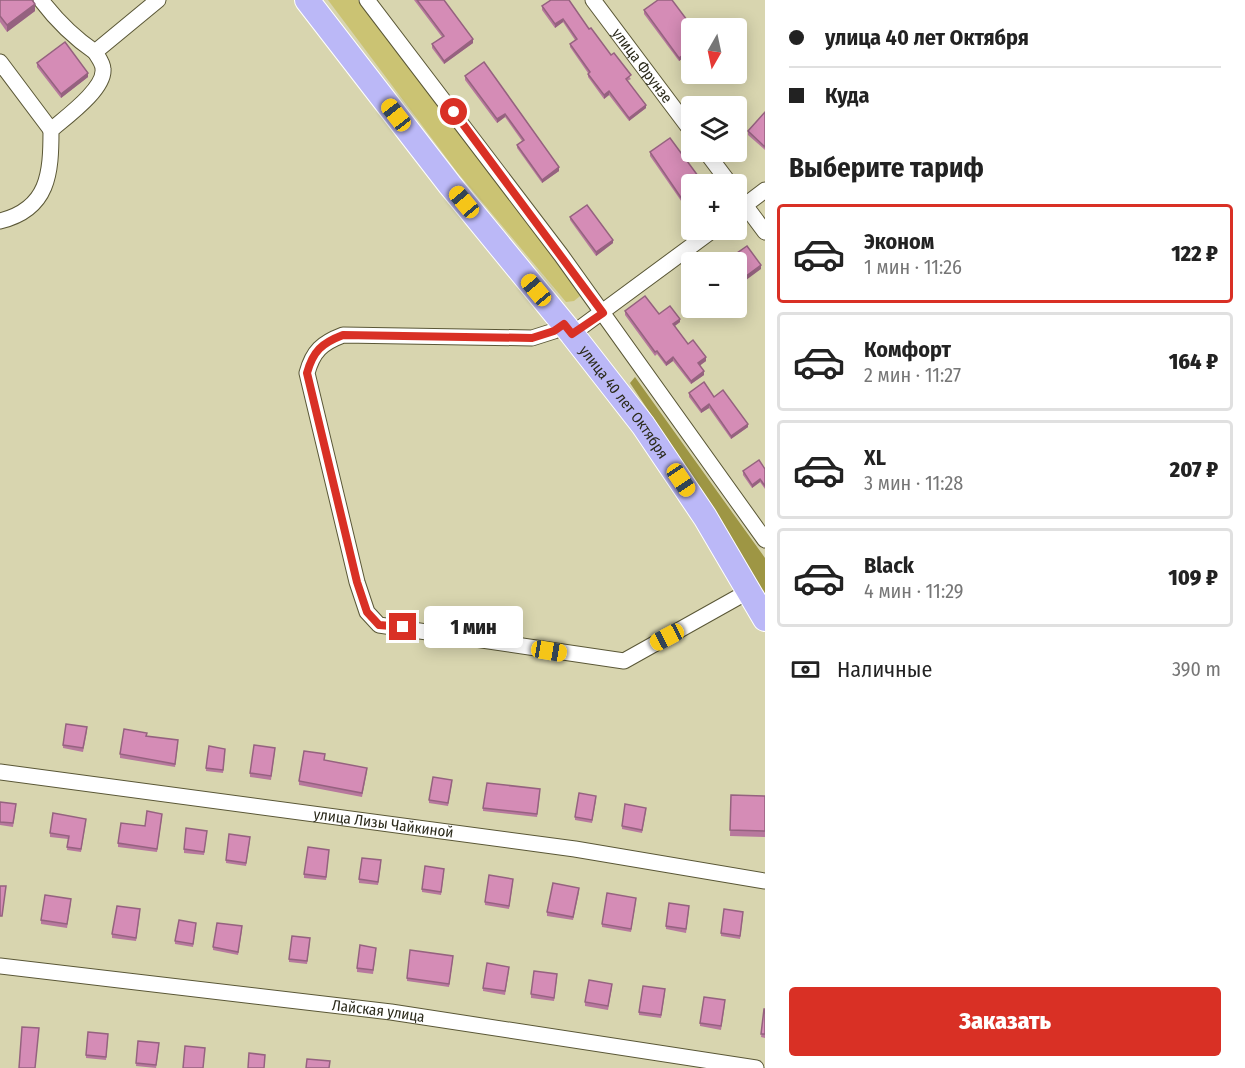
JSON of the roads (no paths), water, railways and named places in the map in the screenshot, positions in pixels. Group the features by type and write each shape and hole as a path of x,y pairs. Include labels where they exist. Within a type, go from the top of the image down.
{"main road":[{"name":"улица 40 лет Октября","path":"307,0 450,185 643,425 705,517 765,618"}],"street":[{"path":"41,0 68,32 95,52 103,65 104,72 89,96 51,130"},
{"path":"95,52 158,0"},
{"path":"367,0 496,167 765,540"},
{"name":"улица Фрунзе","path":"593,0 681,117"},
{"path":"0,62 51,130 50,168 46,184 39,197 27,210 0,221"},
{"path":"747,199 765,190"},
{"path":"747,212 765,232"},
{"path":"700,240 603,313 568,329 532,338 343,335 323,345 311,358 307,373 357,582 367,612 379,625 624,661 749,591"},
{"name":"улица Лизы Чайкиной","path":"0,772 575,849 765,881"},
{"name":"Лайская улица","path":"0,966 391,1012 756,1068"}]}
